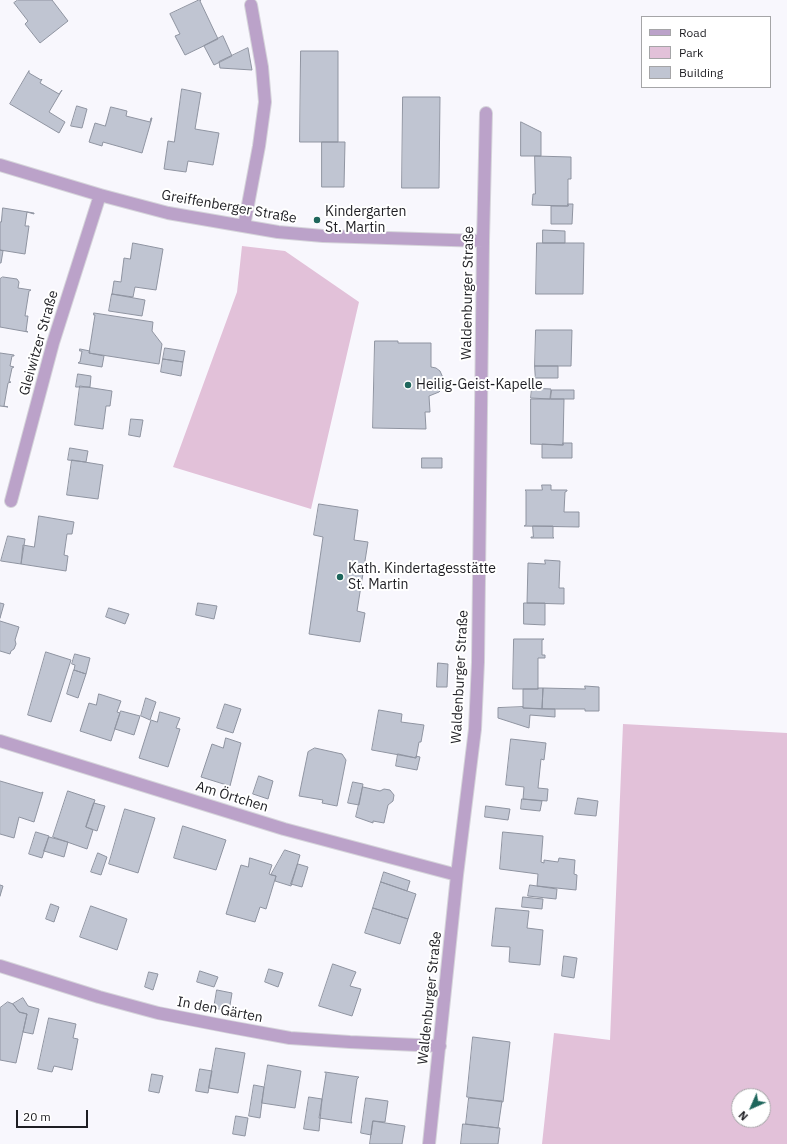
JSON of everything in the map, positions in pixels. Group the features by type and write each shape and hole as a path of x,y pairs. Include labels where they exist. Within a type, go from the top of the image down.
{"street":[{"path":"244,226 259,146 264,102 262,68 251,5"},
{"name":"Waldenburger Straße","path":"429,1144 457,875 475,729 478,662 486,113"},
{"name":"Greiffenberger Straße","path":"0,165 100,195 168,213 278,232 323,236 483,241"},
{"name":"Gleiwitzer Straße","path":"11,501 53,343 100,195"},
{"name":"Am Örtchen","path":"0,741 284,828 457,875"},
{"name":"In den Gärten","path":"0,966 99,997 158,1013 290,1038 440,1046"}],"green space":[{"path":"242,246 285,251 359,302 311,509 173,467 237,292"},
{"path":"623,724 787,733 787,1144 542,1144 554,1033 610,1040"}],"building":[{"path":"18,0 52,0 68,21 40,43 25,24 28,21 14,3"},
{"path":"201,0 200,1 218,39 185,55 175,36 180,34 170,14"},
{"path":"223,36 232,56 214,65 204,46"},
{"path":"248,48 252,70 220,68 219,62"},
{"path":"301,51 338,51 338,142 300,142"},
{"path":"29,71 29,73 41,80 42,79 40,83 59,94 62,90 49,112 65,122 59,133 10,104"},
{"path":"182,89 201,93 195,129 219,133 213,165 188,161 186,172 164,169 168,141 174,142"},
{"path":"403,97 440,97 439,188 402,188"},
{"path":"77,106 87,109 82,128 71,126"},
{"path":"111,107 127,111 126,116 150,122 152,118 142,153 103,142 102,146 89,142 95,123 105,126"},
{"path":"521,122 541,132 541,156 521,156"},
{"path":"322,142 345,142 344,187 322,187"},
{"path":"535,156 571,157 571,179 568,179 568,206 532,205 533,194 535,194"},
{"path":"568,204 573,204 572,224 551,224 551,206 568,206"},
{"path":"3,208 34,213 27,212 25,226 29,226 25,254 0,250 0,222"},
{"path":"543,230 565,231 565,243 543,243"},
{"path":"133,243 163,249 156,290 135,287 133,297 112,294 114,281 121,282 124,258 130,259"},
{"path":"537,243 584,243 583,294 536,294"},
{"path":"0,250 3,251 1,263 0,263"},
{"path":"3,277 17,279 19,282 18,288 31,290 29,291 25,316 28,316 26,331 28,332 0,327 0,279"},
{"path":"112,294 145,300 142,316 109,311"},
{"path":"94,313 153,322 152,331 162,344 159,364 89,353 95,315"},
{"path":"536,330 572,330 571,366 535,366"},
{"name":"Heilig-Geist-Kapelle","path":"375,341 431,343 431,367 440,371 444,380 442,389 439,392 429,396 430,412 425,412 426,429 373,428"},
{"path":"165,348 185,351 183,362 163,359"},
{"path":"80,349 90,351 89,353 104,356 102,367 78,363 80,362 82,351 80,351"},
{"path":"0,353 14,355 12,356 10,366 14,367 12,368 9,382 11,382 8,383 4,406 8,407 0,406"},
{"path":"163,359 183,362 181,376 161,372"},
{"path":"535,366 558,366 558,378 534,378"},
{"path":"78,374 91,376 90,387 76,387"},
{"path":"80,386 112,391 110,406 106,406 103,429 75,425"},
{"path":"532,388 551,389 550,399 531,398"},
{"path":"552,390 574,390 574,399 551,399"},
{"path":"531,399 564,399 563,445 531,444"},
{"path":"131,419 143,420 140,437 129,435"},
{"path":"563,443 572,443 572,458 542,458 542,444 563,445"},
{"path":"70,448 88,451 86,462 68,460"},
{"path":"422,458 442,458 442,468 422,468"},
{"path":"72,460 103,465 98,499 67,495"},
{"path":"542,485 551,485 551,490 567,490 565,492 564,512 579,512 579,527 524,526 526,525 525,490 542,490"},
{"name":"Kath. Kindertagesstätte St. Martin","path":"319,504 358,510 354,540 368,542 357,611 365,613 360,642 309,634 323,537 314,535"},
{"path":"39,516 74,522 72,534 67,534 64,555 68,556 66,571 21,564 23,545 34,547"},
{"path":"533,526 553,526 554,538 531,538 533,537"},
{"path":"8,536 25,539 21,564 1,561"},
{"path":"545,560 560,561 559,588 564,588 564,604 527,603 528,563 545,564"},
{"path":"0,603 4,604 0,618"},
{"path":"198,603 217,606 214,619 196,615"},
{"path":"524,603 545,603 545,625 524,624"},
{"path":"109,608 129,614 125,624 106,617"},
{"path":"0,621 19,627 15,640 16,644 10,654 0,651"},
{"path":"514,639 544,639 542,640 542,655 545,655 545,658 538,658 538,689 513,689"},
{"path":"46,652 71,660 51,722 28,715"},
{"path":"75,654 90,658 86,674 74,670 75,665 72,664"},
{"path":"438,663 448,664 447,687 437,687"},
{"path":"74,670 86,674 78,698 67,694"},
{"path":"585,686 599,687 599,711 585,711 585,709 542,709 543,688 585,689"},
{"path":"543,688 542,709 523,708 523,689"},
{"path":"99,694 121,701 117,712 120,713 111,741 80,731 89,703 96,705"},
{"path":"146,698 156,702 150,720 141,716"},
{"path":"225,704 241,709 233,733 217,728"},
{"path":"523,707 555,709 555,717 530,715 529,728 498,718 498,708"},
{"path":"379,710 402,714 401,722 424,725 416,758 372,750"},
{"path":"121,711 140,716 134,735 115,729"},
{"path":"160,712 180,718 176,728 180,729 168,767 139,758 151,720 157,722"},
{"path":"226,738 241,743 230,786 201,777 212,744 223,748"},
{"path":"511,739 546,743 544,760 541,759 538,788 548,789 547,801 523,799 524,787 506,785"},
{"path":"315,748 342,754 346,760 337,806 322,803 323,800 299,796 308,752"},
{"path":"398,754 416,758 416,756 420,757 417,770 396,766"},
{"path":"259,776 273,781 268,799 253,794"},
{"path":"0,781 41,793 43,792 34,822 19,817 14,838 0,834"},
{"path":"353,782 363,784 359,805 348,803"},
{"path":"363,787 380,791 384,789 390,790 394,795 393,801 388,805 384,823 373,821 373,823 356,817"},
{"path":"68,791 95,800 86,827 93,830 87,849 53,837"},
{"path":"578,798 598,801 596,816 575,814"},
{"path":"522,799 542,801 540,811 521,809"},
{"path":"94,803 105,806 97,831 86,827"},
{"path":"486,806 510,809 508,820 485,817"},
{"path":"125,809 155,818 138,873 109,864"},
{"path":"183,826 226,840 216,870 174,858"},
{"path":"36,832 49,836 42,858 29,854"},
{"path":"503,832 543,836 541,862 544,863 544,860 558,862 559,858 575,860 574,874 577,875 576,890 537,886 538,874 500,869"},
{"path":"49,837 68,842 64,857 44,851"},
{"path":"285,850 300,855 291,886 275,881 276,876 271,875"},
{"path":"98,853 107,857 101,875 91,872"},
{"path":"250,858 272,865 269,874 276,876 266,909 260,907 255,922 226,914 241,865 248,867"},
{"path":"298,864 308,867 302,887 291,884"},
{"path":"384,872 410,881 407,891 381,882"},
{"path":"381,882 416,894 408,919 373,908"},
{"path":"0,885 3,886 0,896"},
{"path":"530,885 557,889 556,899 528,896"},
{"path":"523,897 543,899 542,909 522,907"},
{"path":"51,904 59,907 54,922 46,919"},
{"path":"91,906 127,919 117,950 80,937"},
{"path":"373,908 408,919 400,944 365,933"},
{"path":"496,908 529,911 527,928 543,930 540,965 509,962 510,947 492,946"},
{"path":"564,956 577,958 574,978 562,976"},
{"path":"333,964 356,972 350,986 361,989 352,1016 319,1006"},
{"path":"269,969 283,973 278,987 265,982"},
{"path":"200,971 218,977 214,987 197,982"},
{"path":"149,972 158,974 153,990 145,987"},
{"path":"217,990 232,993 229,1011 214,1008"},
{"path":"23,998 28,1006 39,1009 33,1034 23,1032 27,1014 19,1012 13,1004"},
{"path":"8,1002 13,1004 19,1012 27,1014 16,1063 0,1060 0,1008"},
{"path":"49,1018 76,1024 73,1038 78,1039 72,1070 54,1066 52,1072 38,1069"},
{"path":"473,1037 510,1042 503,1102 467,1097"},
{"path":"216,1048 245,1053 238,1093 209,1088"},
{"path":"268,1065 301,1071 295,1108 262,1103"},
{"path":"200,1069 212,1071 208,1093 196,1091"},
{"path":"325,1072 359,1077 357,1079 351,1121 352,1123 319,1118 326,1074"},
{"path":"152,1074 163,1076 159,1093 149,1091"},
{"path":"254,1085 264,1087 260,1118 249,1116"},
{"path":"309,1097 322,1099 319,1131 304,1129"},
{"path":"366,1098 388,1101 385,1122 373,1121 371,1135 361,1133"},
{"path":"469,1098 502,1101 498,1128 466,1124"},
{"path":"236,1116 248,1118 245,1136 233,1134"},
{"path":"373,1121 405,1126 402,1144 370,1144"},
{"path":"463,1124 500,1128 498,1144 461,1144"}],"place":[{"name":"Kindergarten St. Martin","path":"317,220"},
{"name":"Heilig-Geist-Kapelle","path":"408,385"},
{"name":"Kath. Kindertagesstätte St. Martin","path":"340,577"}]}
